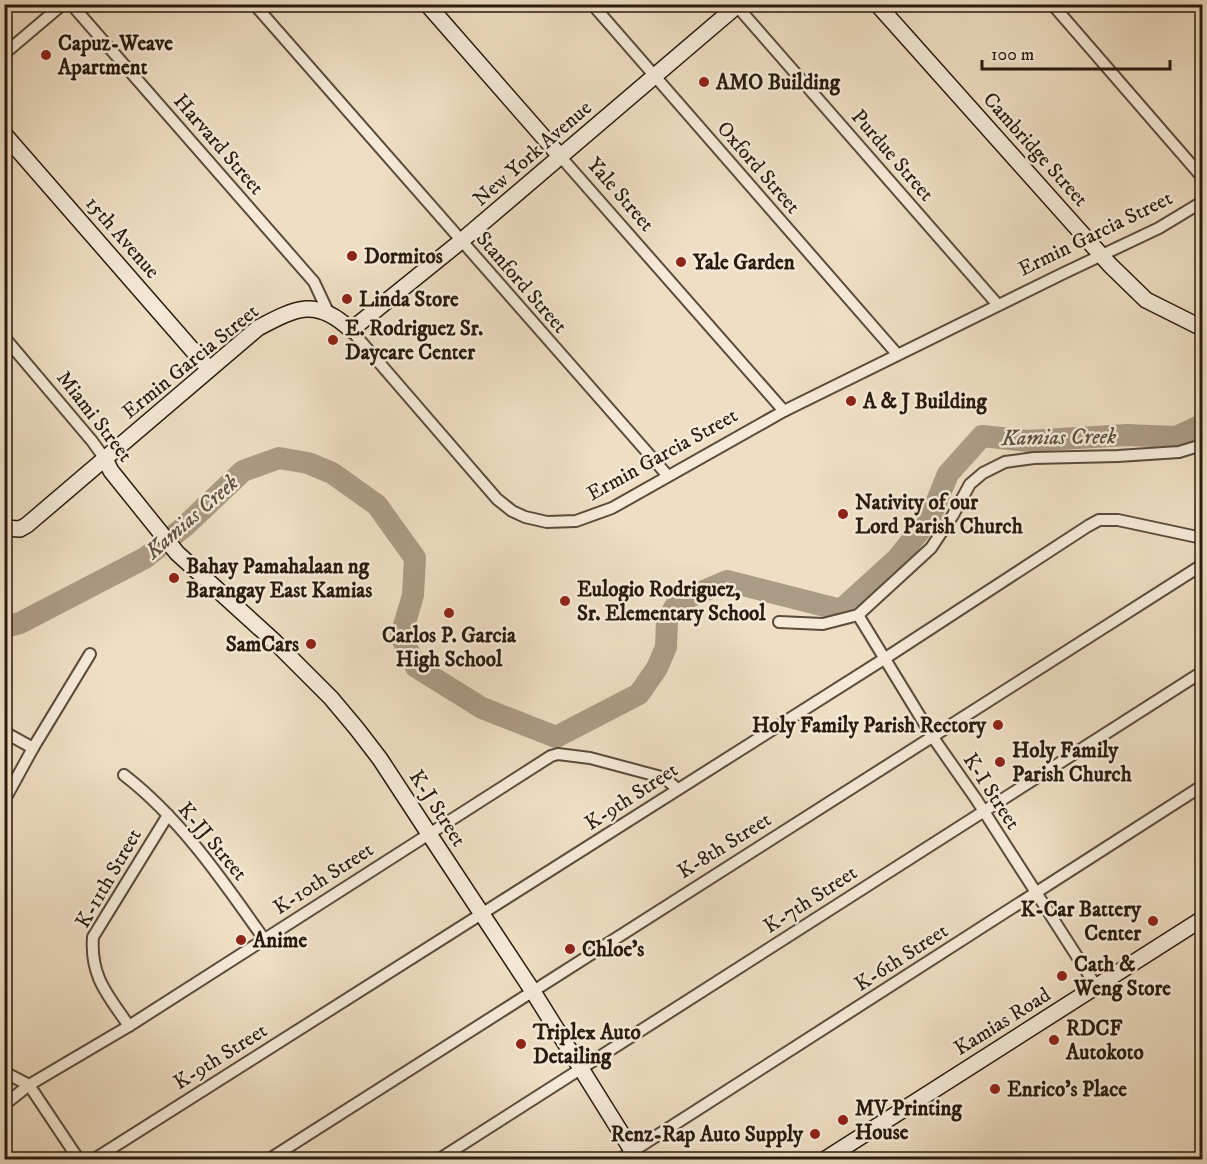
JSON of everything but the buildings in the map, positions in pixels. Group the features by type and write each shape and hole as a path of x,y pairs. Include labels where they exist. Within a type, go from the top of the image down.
{"street":[{"path":"4,54 63,4"},
{"name":"Harvard Street","path":"71,4 314,282 329,314"},
{"name":"Stanford Street","path":"254,4 460,242 668,476"},
{"name":"Yale Street","path":"427,4 784,411"},
{"name":"Oxford Street","path":"592,4 897,354"},
{"name":"Cambridge Street","path":"877,4 1102,255 1146,300 1203,328"},
{"path":"1052,4 1203,177"},
{"name":"New York Avenue","path":"351,330 460,242 737,5"},
{"name":"Purdue Street","path":"737,5 998,305"},
{"name":"15th Avenue","path":"4,134 209,369"},
{"name":"Ermin Garcia Street","path":"4,528 20,529 27,525 258,328 288,312 316,309 339,319 351,330 497,499 512,511 525,517 547,522 576,522 612,508 784,411 1159,228 1203,202"},
{"name":"Miami Street","path":"4,337 105,459 111,471 151,522"},
{"path":"779,622 823,624 858,615 931,548 970,484 983,473 1005,462 1034,458 1179,452 1203,445"},
{"name":"K-9th Street","path":"93,1160 1099,520 1118,520 1203,538"},
{"name":"K-J Street","path":"151,522 177,553 275,642 339,707 380,759 582,1069 630,1157"},
{"name":"K-8th Street","path":"268,1160 1203,565"},
{"name":"K-I Street","path":"858,615 932,736 1096,986"},
{"path":"4,801 90,654"},
{"name":"K-7th Street","path":"438,1160 1203,672"},
{"path":"4,732 33,748"},
{"name":"K-10th Street","path":"4,1105 29,1085 129,1026 543,759 558,754 590,758 665,778 677,789"},
{"name":"K-JJ Street","path":"124,775 168,815 219,874 264,939"},
{"name":"K-6th Street","path":"630,1157 1203,786"},
{"name":"K-11th Street","path":"129,1026 102,987 95,972 92,956 93,937 168,815"},
{"name":"Kamias Road","path":"824,1160 1203,919"},
{"path":"4,1072 29,1085 80,1160"}],"waterway":[{"name":"Kamias Creek","path":"4,627 20,623 145,558 184,527 243,471 279,458 308,463 332,473 377,505 415,558 413,595 401,636 416,667 482,708 556,737 639,694 657,668 666,647 667,620 678,602 727,581 841,610 897,559 930,518 948,474 982,436 1028,441 1127,435 1176,437 1202,425"}],"place":[{"name":"Capuz-Weave Apartment","path":"46,55"},
{"name":"AMO Building","path":"704,82"},
{"name":"Dormitos","path":"352,256"},
{"name":"Yale Garden","path":"681,262"},
{"name":"Linda Store","path":"347,299"},
{"name":"E. Rodriguez Sr. Daycare Center","path":"333,340"},
{"name":"A & J Building","path":"851,401"},
{"name":"Nativity of our Lord Parish Church","path":"843,514"},
{"name":"Bahay Pamahalaan ng Barangay East Kamias","path":"174,578"},
{"name":"Eulogio Rodriguez, Sr. Elementary School","path":"565,601"},
{"name":"Carlos P. Garcia High School","path":"449,613"},
{"name":"SamCars","path":"311,644"},
{"name":"Holy Family Parish Rectory","path":"998,725"},
{"name":"Holy Family Parish Church","path":"1000,762"},
{"name":"K-Car Battery Center","path":"1153,921"},
{"name":"Anime","path":"241,940"},
{"name":"Chloe's","path":"570,949"},
{"name":"Cath & Weng Store","path":"1062,976"},
{"name":"RDCF Autokoto","path":"1054,1040"},
{"name":"Triplex Auto Detailing","path":"521,1044"},
{"name":"Enrico's Place","path":"995,1089"},
{"name":"MV Printing House","path":"843,1120"},
{"name":"Renz-Rap Auto Supply","path":"815,1134"}]}
